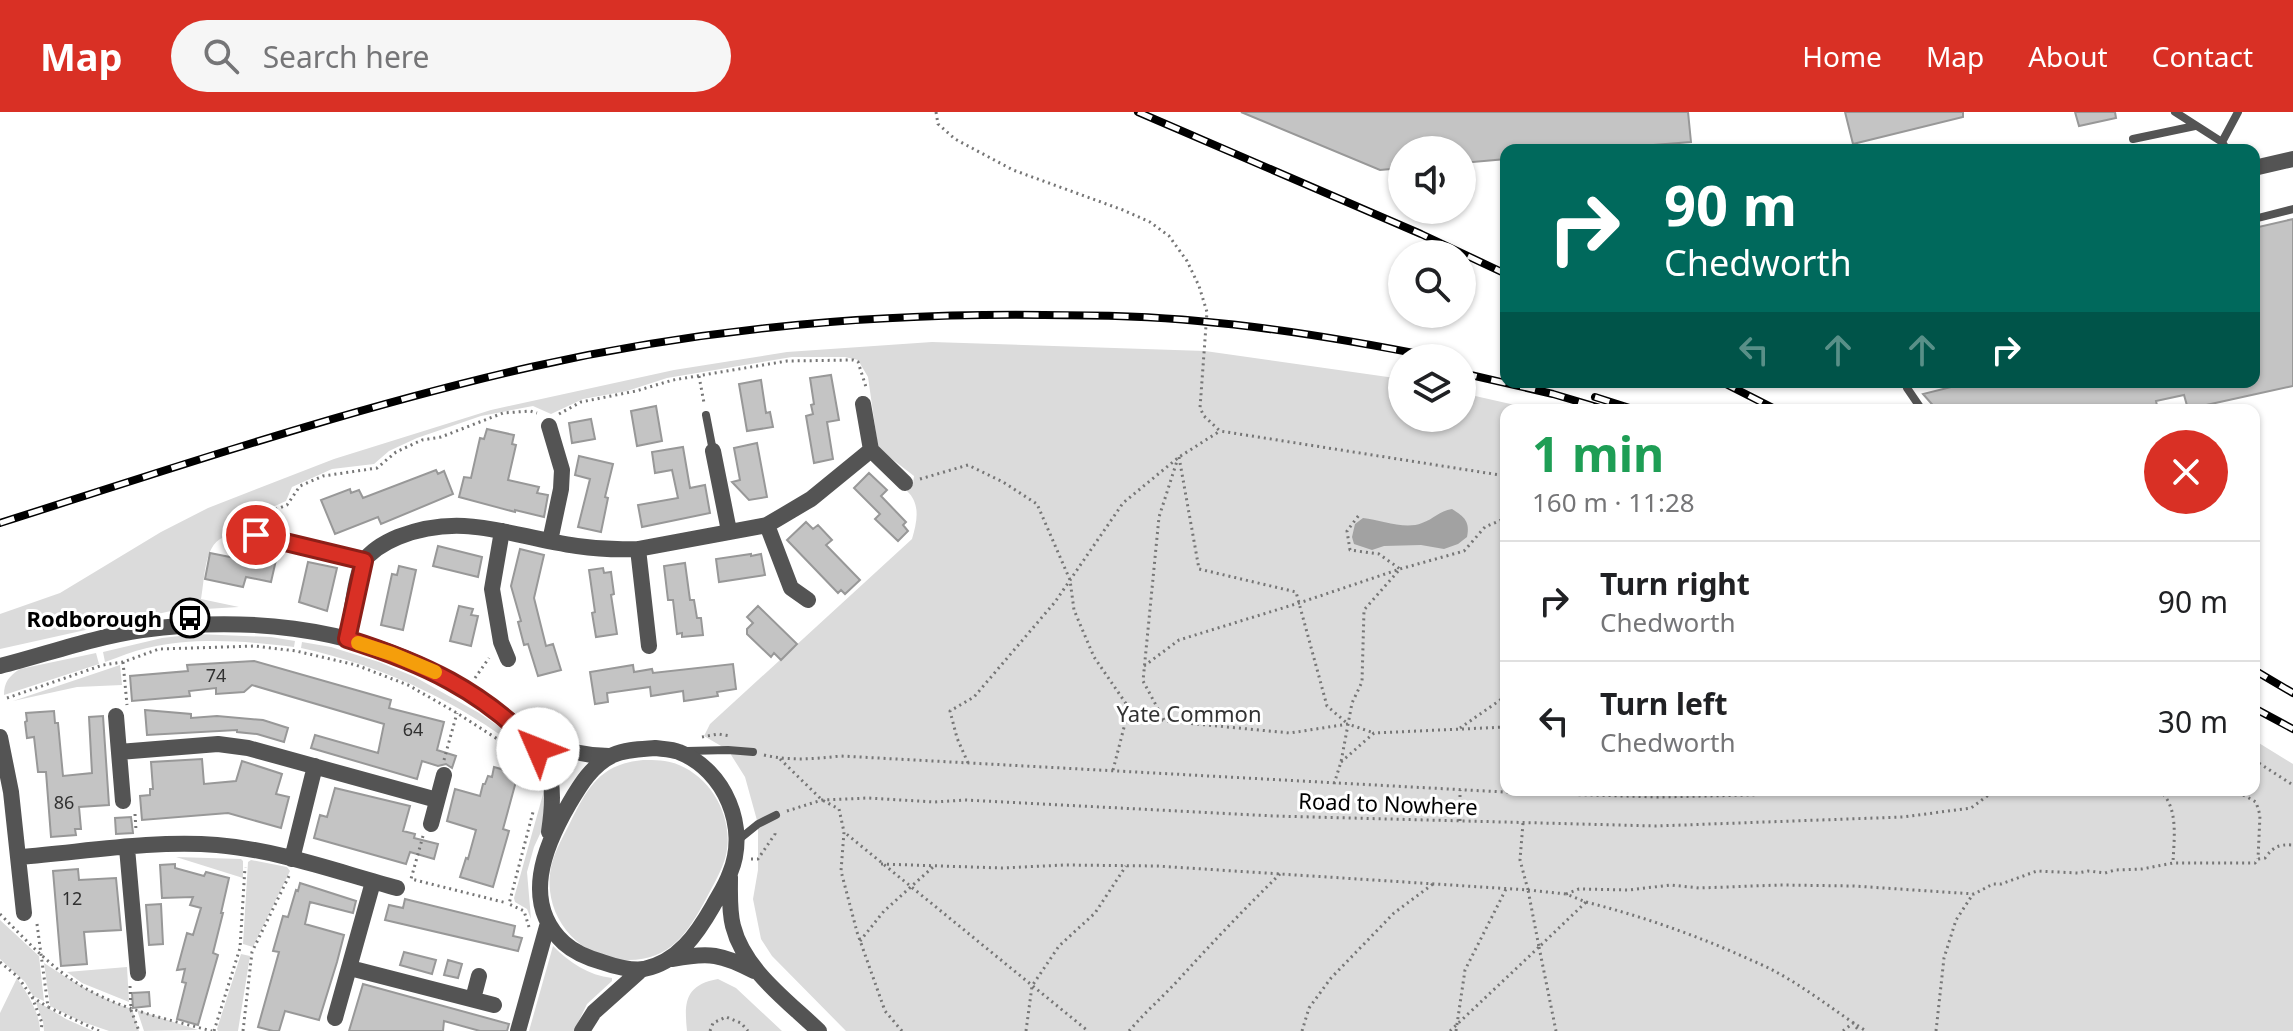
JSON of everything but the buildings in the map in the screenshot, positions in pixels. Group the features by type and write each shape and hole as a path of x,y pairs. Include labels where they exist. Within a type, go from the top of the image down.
{"street":[{"path":"2260,167 2293,159"},
{"path":"863,404 871,450 905,483"},
{"path":"547,419 562,470 550,541"},
{"path":"347,639 364,561 389,540 417,529 460,525 550,541 618,550 638,549 767,525 811,499 871,450"},
{"path":"713,451 729,531"},
{"path":"767,525 791,588 808,600"},
{"path":"502,531 492,589 501,642 508,659"},
{"path":"256,535 364,561"},
{"path":"638,549 649,646"},
{"path":"0,666 139,631 190,625 258,624 301,628 347,639 436,672 544,742 592,756 611,756 632,749 655,748 678,752 704,766 724,789 735,819 733,926 742,949 759,974 819,1031"},
{"path":"116,716 123,801"},
{"path":"516,726 538,749 553,788 547,849"},
{"path":"0,737 5,793 20,857 24,913"},
{"path":"119,752 218,744 248,748 437,800"},
{"path":"611,756 585,777 552,834 542,860 540,884 543,911 548,923 564,943 583,956 609,965 641,970"},
{"path":"292,859 315,766"},
{"path":"428,825 444,775"},
{"path":"20,857 195,844 247,849 397,888"},
{"path":"132,847 138,973"},
{"path":"667,961 699,931 732,867"},
{"path":"335,1018 373,882"},
{"path":"518,1031 548,923"},
{"path":"582,1031 600,1005 641,970 667,961 700,954 712,955 735,960 759,974"},
{"path":"350,968 494,1005"},
{"path":"473,999 479,976"}],"lane":[{"path":"2175,112 2221,144"},
{"path":"2225,144 2238,112"},
{"path":"2133,139 2195,126"},
{"path":"2260,217 2293,209"},
{"path":"706,415 713,451"},
{"path":"678,752 753,752"},
{"path":"736,842 758,824 776,815"}],"path":[{"path":"936,112 938,124 955,139 1013,170 1123,210 1150,222 1169,236 1187,261 1207,312 1200,408 1220,431 1500,475"},
{"path":"256,535 250,519 287,505 300,486 323,476 377,468 396,452 422,440 441,437 503,413 530,411 547,419 581,402 673,380 787,361 858,362 869,395 863,404"},
{"path":"699,376 706,415"},
{"path":"968,763 950,711 974,697 1055,602 1123,503 1179,457 1220,431"},
{"path":"1179,457 1199,569 1296,592 1327,706 1348,724 1374,733 1500,727"},
{"path":"1165,721 1143,681 1159,517 1179,457"},
{"path":"905,483 968,465 1003,482 1037,504 1070,580 1074,610 1094,657 1129,708 1165,721 1290,733 1348,724"},
{"path":"1359,515 1347,531 1350,550 1379,554 1400,569"},
{"path":"1144,666 1179,640 1464,551 1485,527 1500,521"},
{"path":"1334,784 1352,703 1362,682 1364,610 1400,569"},
{"path":"466,689 501,642"},
{"path":"7,698 159,649 255,646 296,651 356,665 408,685 520,754"},
{"path":"116,716 128,713 123,662"},
{"path":"1459,729 1500,700"},
{"path":"1113,771 1129,708"},
{"path":"444,775 442,770 457,713"},
{"path":"1341,762 1374,733"},
{"name":"Road to Nowhere","path":"753,752 780,759 809,760 841,756 1500,791"},
{"path":"780,759 822,800 839,809 844,823 841,871 860,941 885,1011 902,1031"},
{"path":"2260,764 2293,785"},
{"path":"1460,790 1460,821"},
{"name":"Road to Nowhere","path":"1630,796 1705,796"},
{"name":"Road to Nowhere","path":"776,815 822,800 868,798 1274,816 1656,826 1903,817 1971,808 1987,796"},
{"path":"2165,796 2173,813 2173,863"},
{"path":"1936,1031 1944,958 1956,920 1974,894 1993,884 2037,871 2105,873 2173,863 2255,863 2261,842 2260,815 2256,802 2245,796"},
{"path":"123,801 134,801 132,847"},
{"path":"509,904 535,805"},
{"path":"732,867 758,859 775,834 776,815"},
{"path":"1523,823 1520,860 1556,1031"},
{"path":"428,825 411,879 509,904 524,911 529,931"},
{"path":"844,832 1088,1031"},
{"path":"2258,859 2265,858 2272,848 2293,845"},
{"path":"0,914 69,978 131,1010 213,1031 240,948 247,849"},
{"path":"243,1031 252,952 293,867 292,859"},
{"path":"881,864 1002,868 1126,866 1566,894 1681,930 1775,971 1815,994 1866,1031"},
{"path":"860,941 884,911 935,865"},
{"path":"1026,1031 1032,986 1059,946 1095,913 1126,866"},
{"path":"1129,1031 1280,874"},
{"path":"1302,1031 1309,1008 1331,978 1394,913 1433,884"},
{"path":"1566,894 1579,889 1628,890 1671,885 1699,888 1780,885 1854,886 1974,894"},
{"path":"1456,1028 1465,970 1506,889"},
{"path":"1450,1031 1586,902"},
{"path":"24,913 36,913 48,1007"},
{"path":"0,962 18,977 32,997 42,1023 41,1031"},
{"path":"138,973 129,976 131,1010 139,1031"},
{"path":"32,997 99,1031"},
{"path":"710,1031 713,1023 726,1017 741,1023 748,1031"},
{"path":"1843,1031 1853,1023"},
{"path":"1853,1023 1859,1031"}],"green space":[{"name":"Yate Common","path":"932,342 1205,351 1388,377 1388,432 1476,432 1476,396 1511,404 1500,404 1500,796 2260,796 2260,744 2293,764 2293,1031 846,1031 772,956 761,939 753,899 758,870 758,824 745,777 728,750 704,736 710,724 912,539 916,507 907,491 913,484 914,476 878,447 868,377 858,360 845,357 792,357 667,378 627,391 583,399 551,414 533,406 481,416 417,438 389,451 374,464 332,469 292,487 286,501 244,520 240,536 219,540 208,556 201,599 239,607 171,611 0,649 0,614 60,593 161,532 208,508 334,459 491,410 674,370 787,352"},
{"path":"197,634 295,641 294,647 239,642 183,642 142,649 105,662 103,652 162,638"},
{"path":"302,642 331,647 415,677 479,713 528,746 546,773 546,821 527,872 531,919 527,909 515,902 514,898 545,787 535,761 482,722 425,691 365,666 301,648"},
{"path":"96,653 99,664 4,695 8,680 20,669"},
{"path":"120,665 122,685 77,687 13,701"},
{"path":"643,760 675,763 691,771 711,790 724,814 728,841 726,855 699,912 675,943 665,951 640,959 608,958 579,944 559,920 553,906 550,874 558,847 590,788 616,766"},
{"path":"176,857 241,859 243,878"},
{"path":"248,862 287,867 290,871 253,947 243,944"},
{"path":"0,920 39,956 44,1001 33,996 25,982 0,959"},
{"path":"553,946 580,967 612,978 612,981 587,1004 574,1031 529,1031"},
{"path":"241,954 250,956 238,1031 218,1031 217,1029"},
{"path":"44,963 97,995 132,1009 139,1031 109,1031 50,1006"},
{"path":"127,967 129,1002 82,983 67,972"},
{"path":"17,978 35,1010 40,1031 0,1031 0,1013"},
{"path":"718,979 736,988 782,1031 687,1031 689,996 699,986"},
{"path":"35,1000 66,1019 93,1031 44,1031"},
{"path":"137,1010 198,1030 144,1031"}],"shaded area":[{"path":"1452,509 1466,520 1467,537 1444,549 1421,545 1384,546 1372,550 1354,544 1355,524 1363,518 1415,525"}],"railway":[{"path":"1138,112 1500,271"},
{"path":"0,523 264,439 464,383 594,354 722,333 915,317 1121,316 1259,327 1388,348"},
{"path":"1476,376 1500,382"},
{"path":"1527,388 1587,404"},
{"path":"1734,388 1765,404"},
{"path":"1595,397 1617,404"},
{"path":"2260,674 2293,693"},
{"path":"2260,711 2293,729"}],"slow traffic":[{"path":"358,643 435,672"}],"place":[{"name":"Rodborough","path":"190,618"}],"route":[{"path":"256,535 364,561 347,639 436,672 466,689 516,726 538,749"}]}
